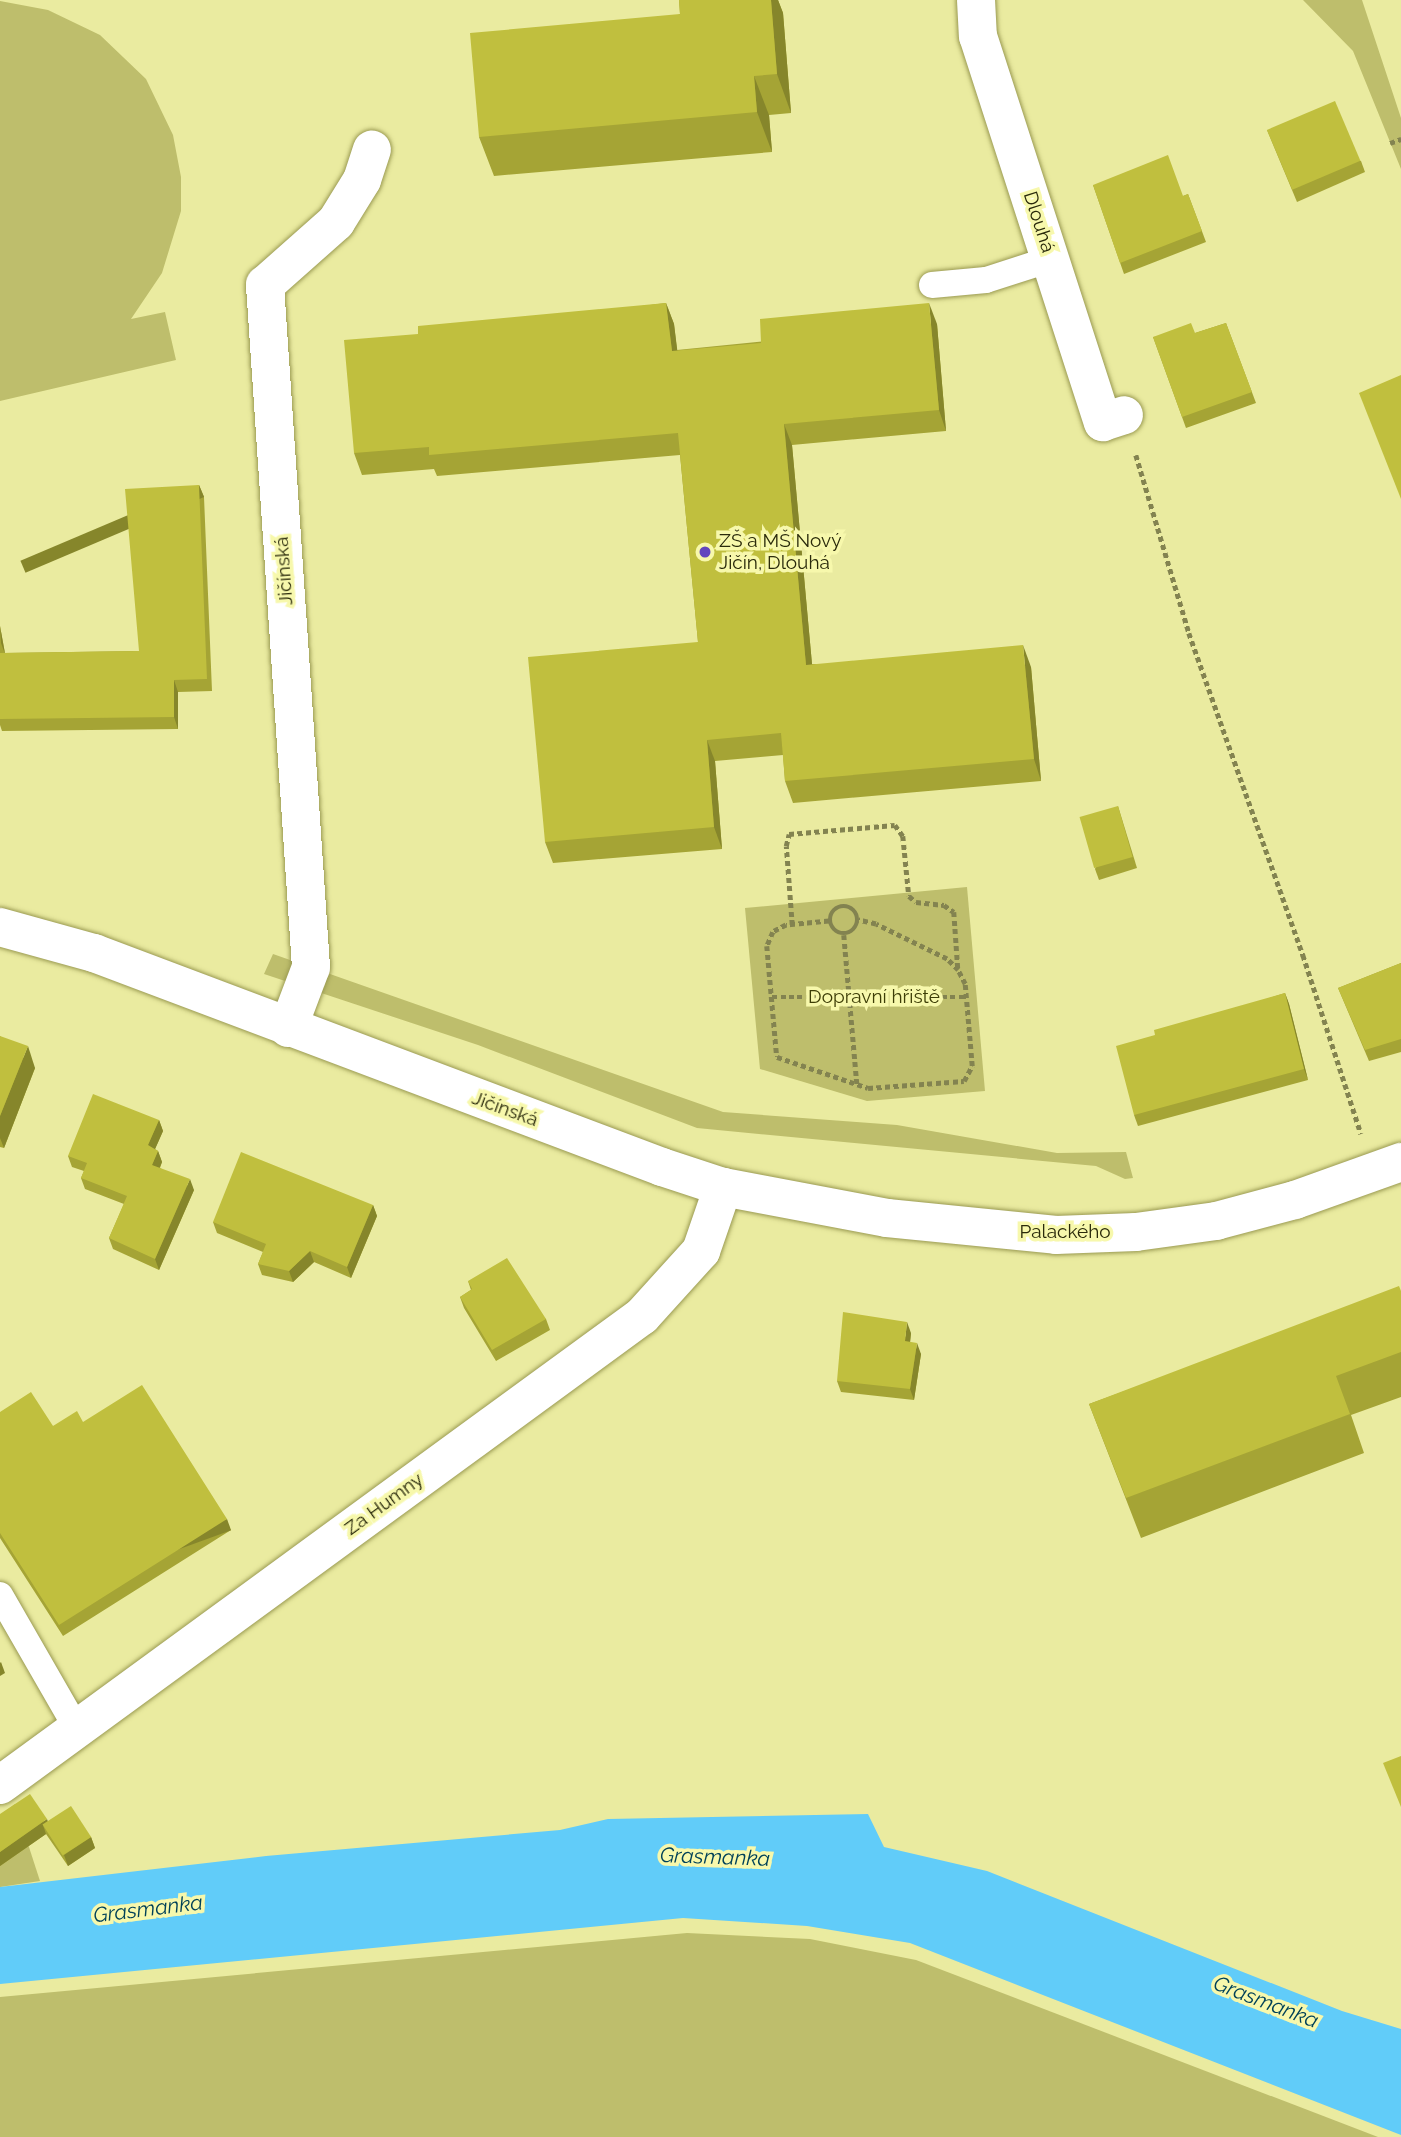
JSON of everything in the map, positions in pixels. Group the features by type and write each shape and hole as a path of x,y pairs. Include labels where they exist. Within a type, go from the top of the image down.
{"street":[{"name":"Dlouhá","path":"976,0 978,36 1103,422 1124,415"},
{"name":"Jičínská","path":"288,1028 311,967 265,285 336,222 362,180 372,150"},
{"name":"Jičínská","path":"0,927 94,953 288,1028 723,1187"},
{"name":"Palackého","path":"723,1187 923,1223 1056,1235 1216,1221 1295,1200 1401,1162"},
{"name":"Za Humny","path":"0,1785 642,1316 701,1251 723,1187"}],"lane":[{"path":"932,285 986,280 1051,259"},
{"path":"0,1595 77,1729"}],"path":[{"path":"1390,143 1401,139"},
{"path":"1124,415 1189,633 1303,955 1363,1142"},
{"path":"792,925 786,846 789,834 895,825 903,836 909,897 944,905 954,912 958,970 966,997 972,1066 964,1081 891,1088 857,1084 776,1058 767,946 773,932 792,925 829,921"},
{"path":"829,921 833,911 843,906 853,910 858,920 854,930 844,935"},
{"path":"858,920 876,924 947,959 958,970"},
{"path":"829,921 834,930 844,935"},
{"path":"844,935 857,1084"},
{"path":"772,997 966,997"}],"green space":[{"path":"1303,0 1362,0 1401,118 1401,169 1353,51"},
{"path":"0,1 48,10 100,35 146,79 173,135 181,177 181,211 162,273 131,319 165,312 176,360 0,401"},
{"name":"Dopravní hřiště","path":"967,887 985,1091 867,1101 760,1069 745,908"},
{"path":"273,954 723,1112 897,1125 1057,1153 1126,1152 1133,1178 1125,1179 1096,1166 697,1128 478,1045 264,974"},
{"path":"15,1804 40,1881 0,1887 0,1815"},
{"path":"687,1933 810,1939 916,1960 1378,2137 0,2137 0,1997"}],"water":[{"name":"Grasmanka","path":"868,1814 884,1847 987,1871 1342,2011 1401,2029 1401,2135 910,1943 807,1926 683,1918 0,1984 0,1887 266,1856 560,1830 608,1819"}],"building":[{"path":"679,0 771,0 777,74 754,76 757,112 479,137 470,33 680,14"},
{"path":"1335,101 1360,161 1292,190 1267,130"},
{"path":"1168,155 1183,196 1188,194 1202,231 1120,263 1093,185"},
{"path":"666,303 672,351 761,343 760,319 929,303 939,410 784,424 806,665 1023,645 1034,759 785,781 781,733 707,740 714,827 545,842 528,657 698,642 678,433 429,455 429,447 354,453 344,340 418,334 418,326"},
{"path":"1191,323 1195,333 1226,323 1252,392 1182,417 1153,337"},
{"path":"1401,375 1401,499 1359,393"},
{"path":"199,485 207,679 174,680 174,717 0,719 0,653 139,651 125,489"},
{"path":"1118,806 1133,857 1094,868 1080,817"},
{"path":"1401,963 1401,1039 1365,1050 1338,988"},
{"path":"1285,993 1304,1069 1134,1115 1116,1046 1155,1035 1154,1030"},
{"path":"0,1036 28,1046 0,1116"},
{"path":"93,1094 159,1120 148,1145 158,1151 152,1165 190,1179 155,1259 109,1238 127,1196 81,1178 87,1163 68,1156"},
{"path":"241,1152 373,1205 347,1267 310,1251 289,1271 258,1264 266,1244 213,1222"},
{"path":"507,1258 546,1319 492,1350 460,1297 472,1289 468,1281"},
{"path":"1399,1286 1401,1352 1336,1376 1350,1414 1126,1498 1089,1404"},
{"path":"843,1312 907,1322 905,1341 917,1343 910,1389 837,1381"},
{"path":"142,1385 227,1519 59,1625 0,1533 0,1412 31,1392 53,1426 77,1411 83,1422"},
{"path":"1401,1756 1401,1807 1383,1763"},
{"path":"30,1794 47,1819 0,1852 0,1814"},
{"path":"71,1806 91,1837 63,1856 42,1825"}],"place":[{"name":"ZŠ a MŠ Nový Jičín, Dlouhá","path":"705,552"}]}
